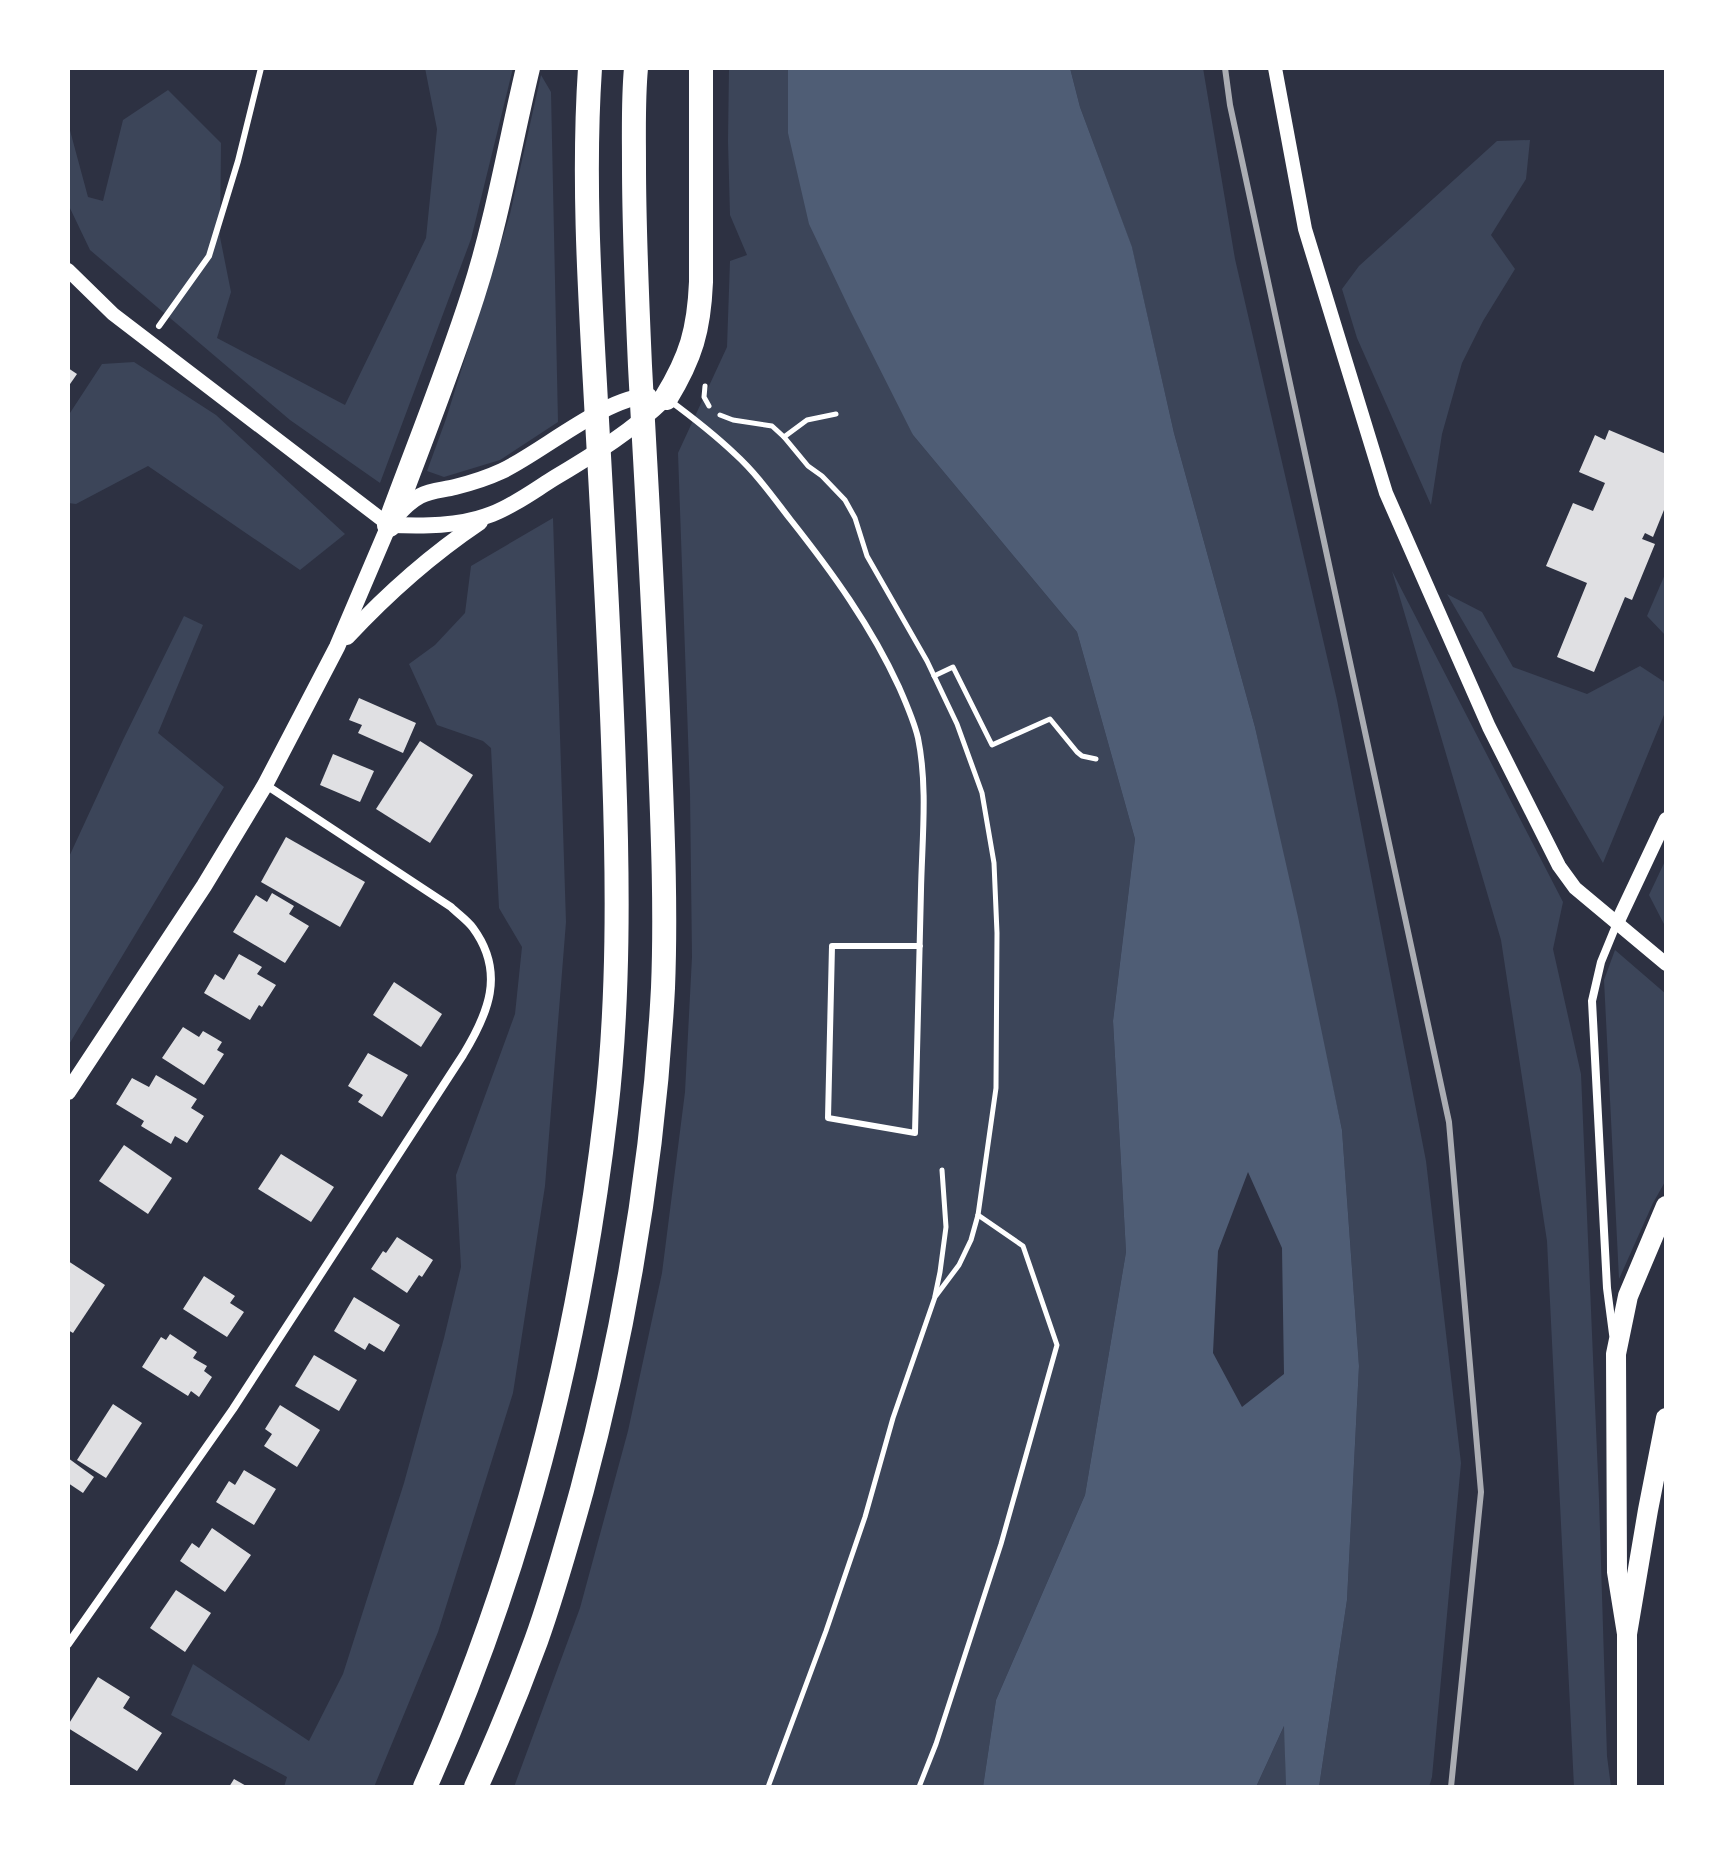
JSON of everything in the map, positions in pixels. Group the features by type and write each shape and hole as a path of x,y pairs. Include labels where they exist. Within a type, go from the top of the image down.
{"highway":[{"path":"389,525 474,292 528,68"},
{"path":"425,1787 484,1640 520,1537 550,1429 574,1321 607,1108 617,881 587,203 590,68"},
{"path":"476,1787 537,1639 603,1410 642,1207 655,1097 663,985 663,874 637,306 634,206 636,68"},
{"path":"666,398 681,373 699,315 701,68"}],"main road":[{"path":"68,1092 204,886 265,785 337,647 389,525 402,509 429,491 479,480 503,470 624,400 645,396 666,398"},
{"path":"337,647 379,603 453,540 623,436 666,398"},
{"path":"389,525 430,526 492,514"},
{"path":"1627,1787 1627,1634 1617,1572 1616,1354 1628,1296 1666,1206"},
{"path":"1627,1634 1666,1418"}],"street":[{"path":"1275,68 1305,229 1386,493 1489,727 1559,866 1575,888 1666,964"},
{"path":"68,270 113,314 389,525"},
{"path":"68,1644 233,1409 480,1028 490,1000 486,950 472,927 451,907 265,785"},
{"path":"1616,1354 1607,1288 1592,1001 1601,962 1666,819"}],"lane":[{"path":"159,326 209,256 238,161 261,68"},
{"path":"666,398 738,456 831,571 890,668 918,737 923,772 920,946 915,1133 828,1118 832,946 920,946"}],"path":[{"path":"708,378 704,397 710,407 733,420 772,426 808,466 845,500 855,518 867,556 957,724 982,793 994,863 996,1088 978,1215 971,1240 959,1265 935,1297"},
{"path":"784,437 807,420 836,414"},
{"path":"934,676 953,667 992,745 1050,719 1077,752 1096,759"},
{"path":"768,1787 865,1517 893,1418 935,1297 946,1227 942,1170"},
{"path":"919,1787 1001,1544 1057,1345 1023,1246 978,1215"}],"shaded area":[{"path":"425,68 513,68 471,239 380,483 290,420 90,250 68,204 68,123 88,197 103,201 123,120 168,90 221,143 220,237 231,292 217,338 345,405 426,238 437,129"},
{"path":"729,68 801,68 913,435 1077,632 1135,839 1113,1021 1126,1252 1085,1495 996,1700 983,1787 514,1787 580,1608 628,1431 662,1273 685,1092 692,957 690,793 678,453 727,347 730,261 747,255 730,215"},
{"path":"788,68 1070,68 1080,107 1132,247 1174,433 1255,727 1342,1130 1359,1366 1347,1600 1319,1787 1286,1787 1284,1726 1256,1787 983,1787 996,1700 1085,1495 1126,1252 1113,1021 1135,839 1077,632 913,435 809,224 788,133","holes":["1248,1172 1282,1248 1284,1374 1242,1407 1213,1353 1218,1251"]},
{"path":"1070,68 1203,68 1235,259 1337,700 1426,1161 1461,1463 1429,1787 1319,1787 1347,1600 1359,1366 1342,1130 1255,727 1174,433 1132,248 1080,107"},
{"path":"541,75 551,92 558,422 500,460 444,477 427,471 510,214"},
{"path":"1530,140 1526,179 1491,235 1515,269 1462,363 1442,434 1431,505 1357,338 1342,289 1359,266 1497,141"},
{"path":"134,362 216,415 345,534 300,570 148,466 76,504 68,503 68,416 102,364"},
{"path":"553,518 566,922 545,1186 513,1393 438,1632 374,1787 284,1787 287,1777 171,1715 193,1664 309,1741 343,1674 404,1483 461,1267 456,1175 515,1014 522,947 499,908 491,748 483,741 437,725 409,664 435,645 465,613 471,566"},
{"path":"1392,571 1563,902 1553,949 1581,1074 1607,1756 1611,1787 1574,1787 1547,1241 1501,940"},
{"path":"1666,572 1666,636 1647,616"},
{"path":"1447,594 1482,612 1513,667 1587,694 1640,666 1666,683 1666,710 1603,863"},
{"path":"184,616 203,625 158,733 224,787 68,1046 68,859"},
{"path":"1666,859 1666,928 1649,895"},
{"path":"1615,950 1666,994 1666,1180 1619,1279 1604,980"},
{"path":"1285,1724 1286,1787 1256,1787"}],"building":[{"path":"68,368 77,374 68,387"},
{"path":"1609,430 1666,454 1666,505 1653,537 1645,533 1642,539 1655,544 1632,600 1625,597 1594,672 1557,657 1587,583 1546,566 1573,503 1593,511 1605,483 1579,472 1595,435 1605,440"},
{"path":"359,698 416,723 403,753 358,733 362,725 349,720"},
{"path":"420,741 473,775 430,843 376,809"},
{"path":"333,754 374,771 360,802 320,785"},
{"path":"286,837 365,882 340,927 261,882"},
{"path":"272,893 294,906 289,914 309,926 285,963 233,932 256,895 267,902"},
{"path":"239,954 262,967 257,974 276,985 250,1020 204,993 215,974 224,980"},
{"path":"394,982 442,1014 421,1047 373,1015"},
{"path":"183,1027 199,1037 203,1031 222,1042 217,1050 224,1054 204,1085 162,1058"},
{"path":"368,1053 408,1075 382,1117 358,1102 363,1095 348,1086"},
{"path":"156,1075 197,1099 191,1108 204,1116 187,1143 175,1136 171,1144 141,1126 144,1121 116,1104 132,1078 149,1087"},
{"path":"124,1145 172,1178 148,1214 99,1181"},
{"path":"281,1154 334,1187 311,1222 258,1189"},
{"path":"397,1237 433,1260 407,1293 371,1269"},
{"path":"68,1261 105,1285 73,1333 68,1330"},
{"path":"204,1276 235,1296 230,1303 244,1312 227,1337 183,1309"},
{"path":"354,1297 400,1325 384,1352 369,1343 365,1350 334,1331"},
{"path":"170,1334 197,1352 193,1358 207,1366 204,1371 212,1377 199,1397 191,1391 188,1396 142,1367 161,1337 166,1340"},
{"path":"314,1355 357,1380 339,1411 295,1386"},
{"path":"113,1404 142,1423 106,1478 77,1460"},
{"path":"280,1405 320,1430 297,1467 264,1446 272,1434 265,1429"},
{"path":"68,1458 94,1477 83,1493 68,1483"},
{"path":"244,1470 276,1489 254,1525 216,1502 229,1481 235,1485"},
{"path":"212,1528 251,1555 225,1592 180,1561 192,1543 199,1548"},
{"path":"176,1590 211,1613 185,1652 150,1628"},
{"path":"98,1677 130,1697 123,1708 162,1733 137,1771 68,1728"},
{"path":"234,1779 248,1787 229,1787"}],"railway":[{"path":"1225,68 1230,105 1449,1122 1481,1492 1451,1787"}]}
